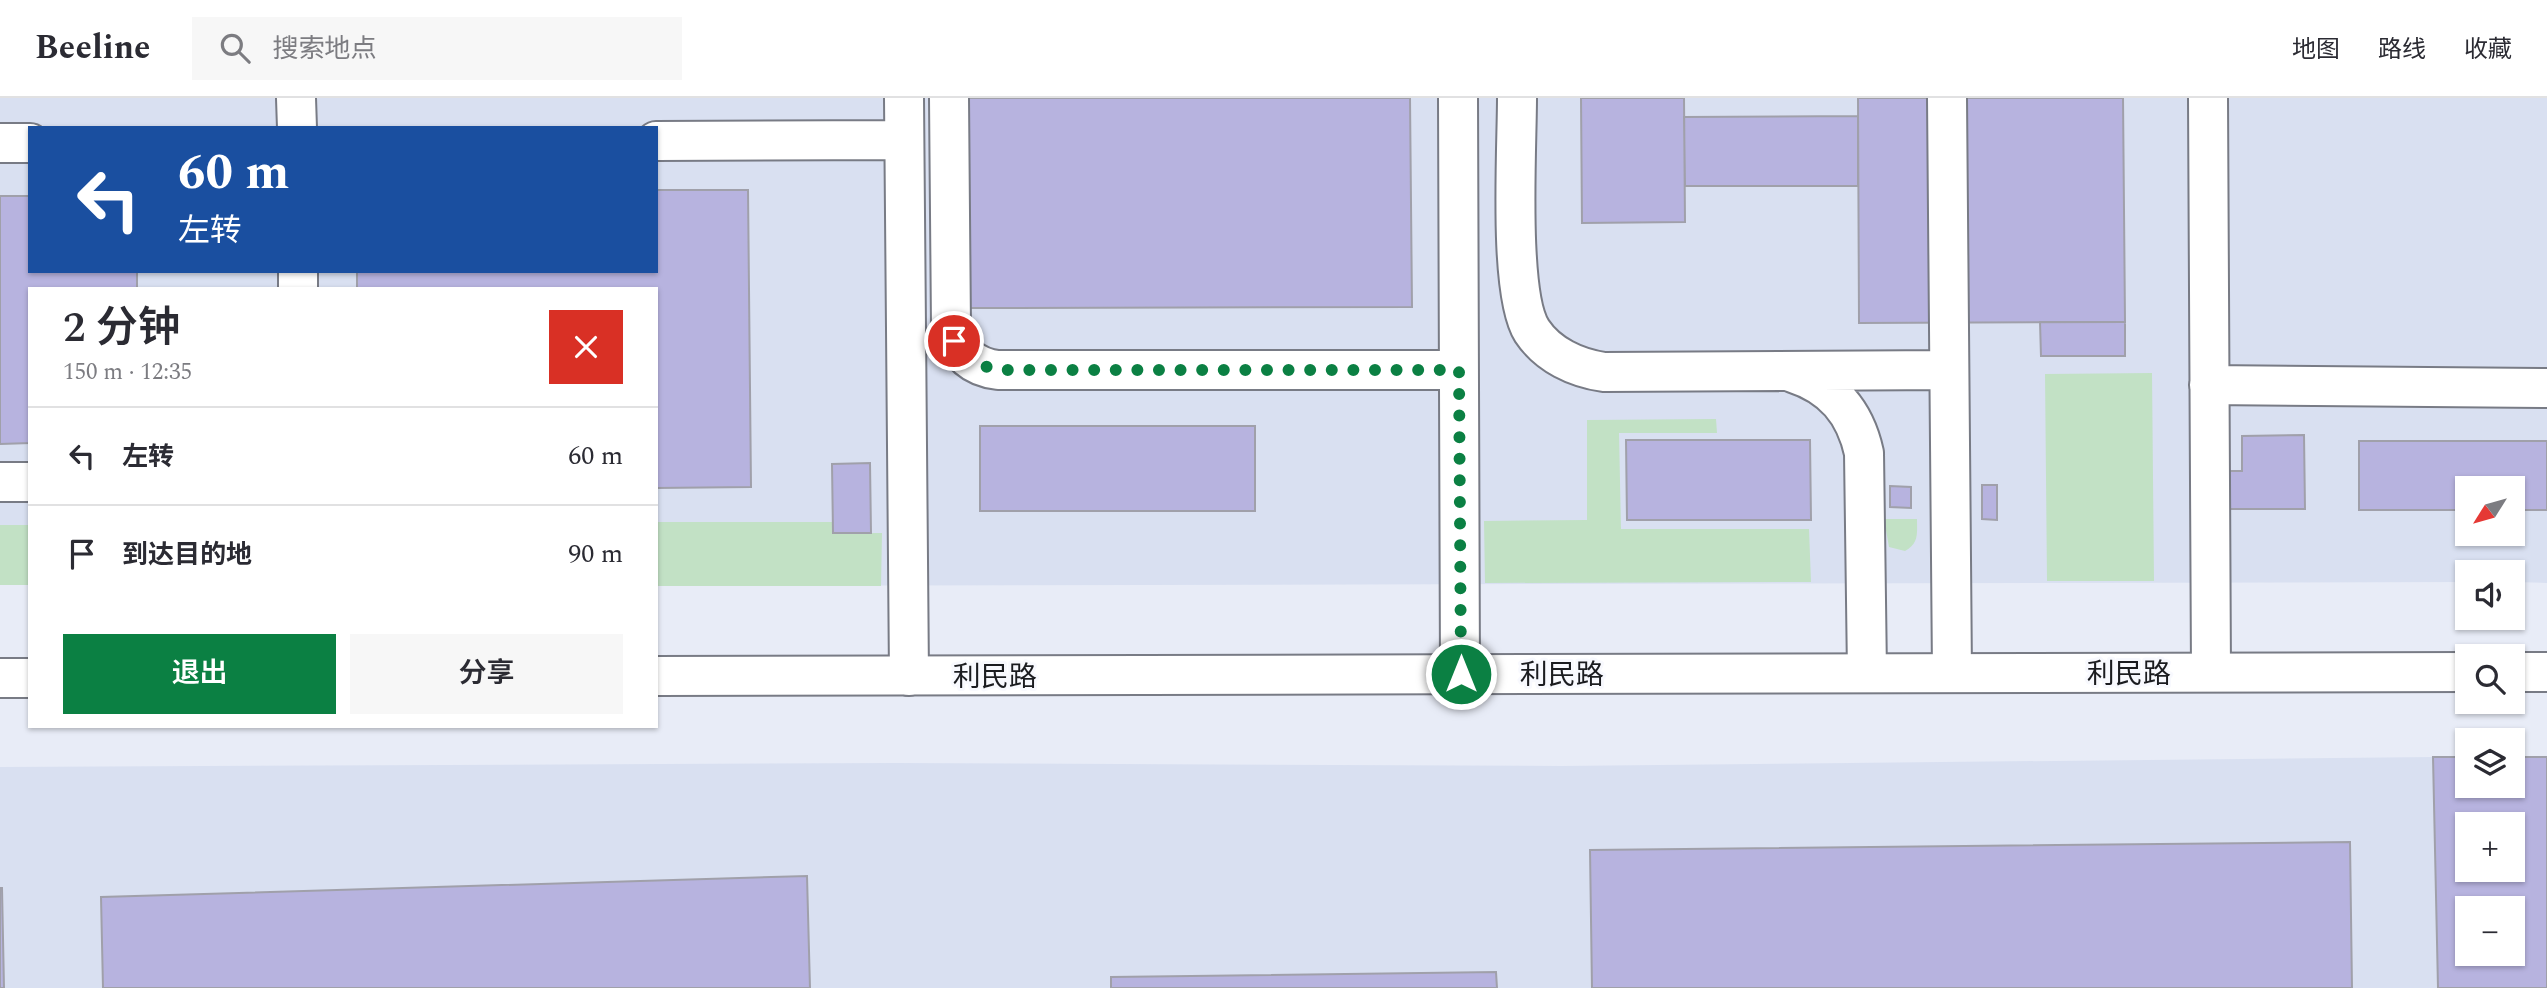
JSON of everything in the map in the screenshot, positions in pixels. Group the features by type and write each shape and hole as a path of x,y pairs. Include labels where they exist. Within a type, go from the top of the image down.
{"main road":[{"path":"296,98 297,126"},
{"path":"904,98 909,676"},
{"path":"949,98 951,328 954,341 973,363 998,370 1459,370"},
{"path":"1458,98 1461,674"},
{"path":"1517,98 1518,293 1532,332 1562,358 1588,369 1949,370"},
{"path":"1947,98 1952,673"},
{"path":"2208,98 2211,672"},
{"path":"658,141 904,140"},
{"path":"0,143 28,143"},
{"path":"1786,371 1821,384 1837,398 1860,432 1864,453 1867,673"},
{"path":"2209,385 2547,388"},
{"path":"0,482 28,482"},
{"path":"2525,672 2547,671"},
{"name":"利民路","path":"658,676 2455,672"},
{"path":"0,678 28,678"}],"shaded area":[{"path":"0,98 2547,98 2547,583 2525,582 2525,560 2455,560 2455,582 658,586 658,287 28,287 28,585 0,585"},
{"path":"2433,757 2438,988 0,988 0,767 895,763 1561,766"}],"green space":[{"path":"2152,373 2154,581 2047,581 2045,374"},
{"path":"1716,419 1717,433 1619,433 1621,529 1809,529 1811,582 1485,583 1484,521 1587,520 1587,420"},
{"path":"1884,519 1917,519 1913,545 1905,551 1889,547"},
{"path":"658,522 833,522 833,533 882,533 881,586 658,586"},
{"path":"0,525 28,525 28,585 0,585"}],"building":[{"path":"966,98 1410,98 1412,307 967,308"},
{"path":"1581,98 1684,98 1685,222 1582,223"},
{"path":"1858,98 2123,98 2125,322 1859,323"},
{"path":"1858,116 1858,186 1685,186 1684,117"},
{"path":"658,190 748,190 751,487 658,488 658,287 357,287 357,273 658,273"},
{"path":"0,196 28,196 28,273 137,273 137,287 28,287 28,443 0,444"},
{"path":"2040,322 2125,322 2125,356 2041,356"},
{"path":"980,426 1255,426 1255,511 980,511"},
{"path":"2304,435 2305,509 2223,509 2223,471 2242,471 2242,436"},
{"path":"1626,440 1810,440 1811,520 1627,520"},
{"path":"2359,441 2547,441 2547,510 2525,510 2525,476 2455,476 2455,510 2359,510"},
{"path":"870,463 871,533 833,533 832,464"},
{"path":"1982,485 1997,485 1997,520 1982,519"},
{"path":"1890,486 1911,487 1911,508 1890,507"},
{"path":"2433,757 2455,757 2455,798 2525,798 2525,757 2547,757 2547,988 2438,988"},
{"path":"2350,842 2352,988 1592,988 1590,850"},
{"path":"807,876 810,988 103,988 101,897"},
{"path":"2,888 4,988 0,988"},
{"path":"1496,972 1497,988 1111,988 1111,977"}],"route":[{"path":"954,341 973,363 998,370 1459,370 1461,674"}]}
